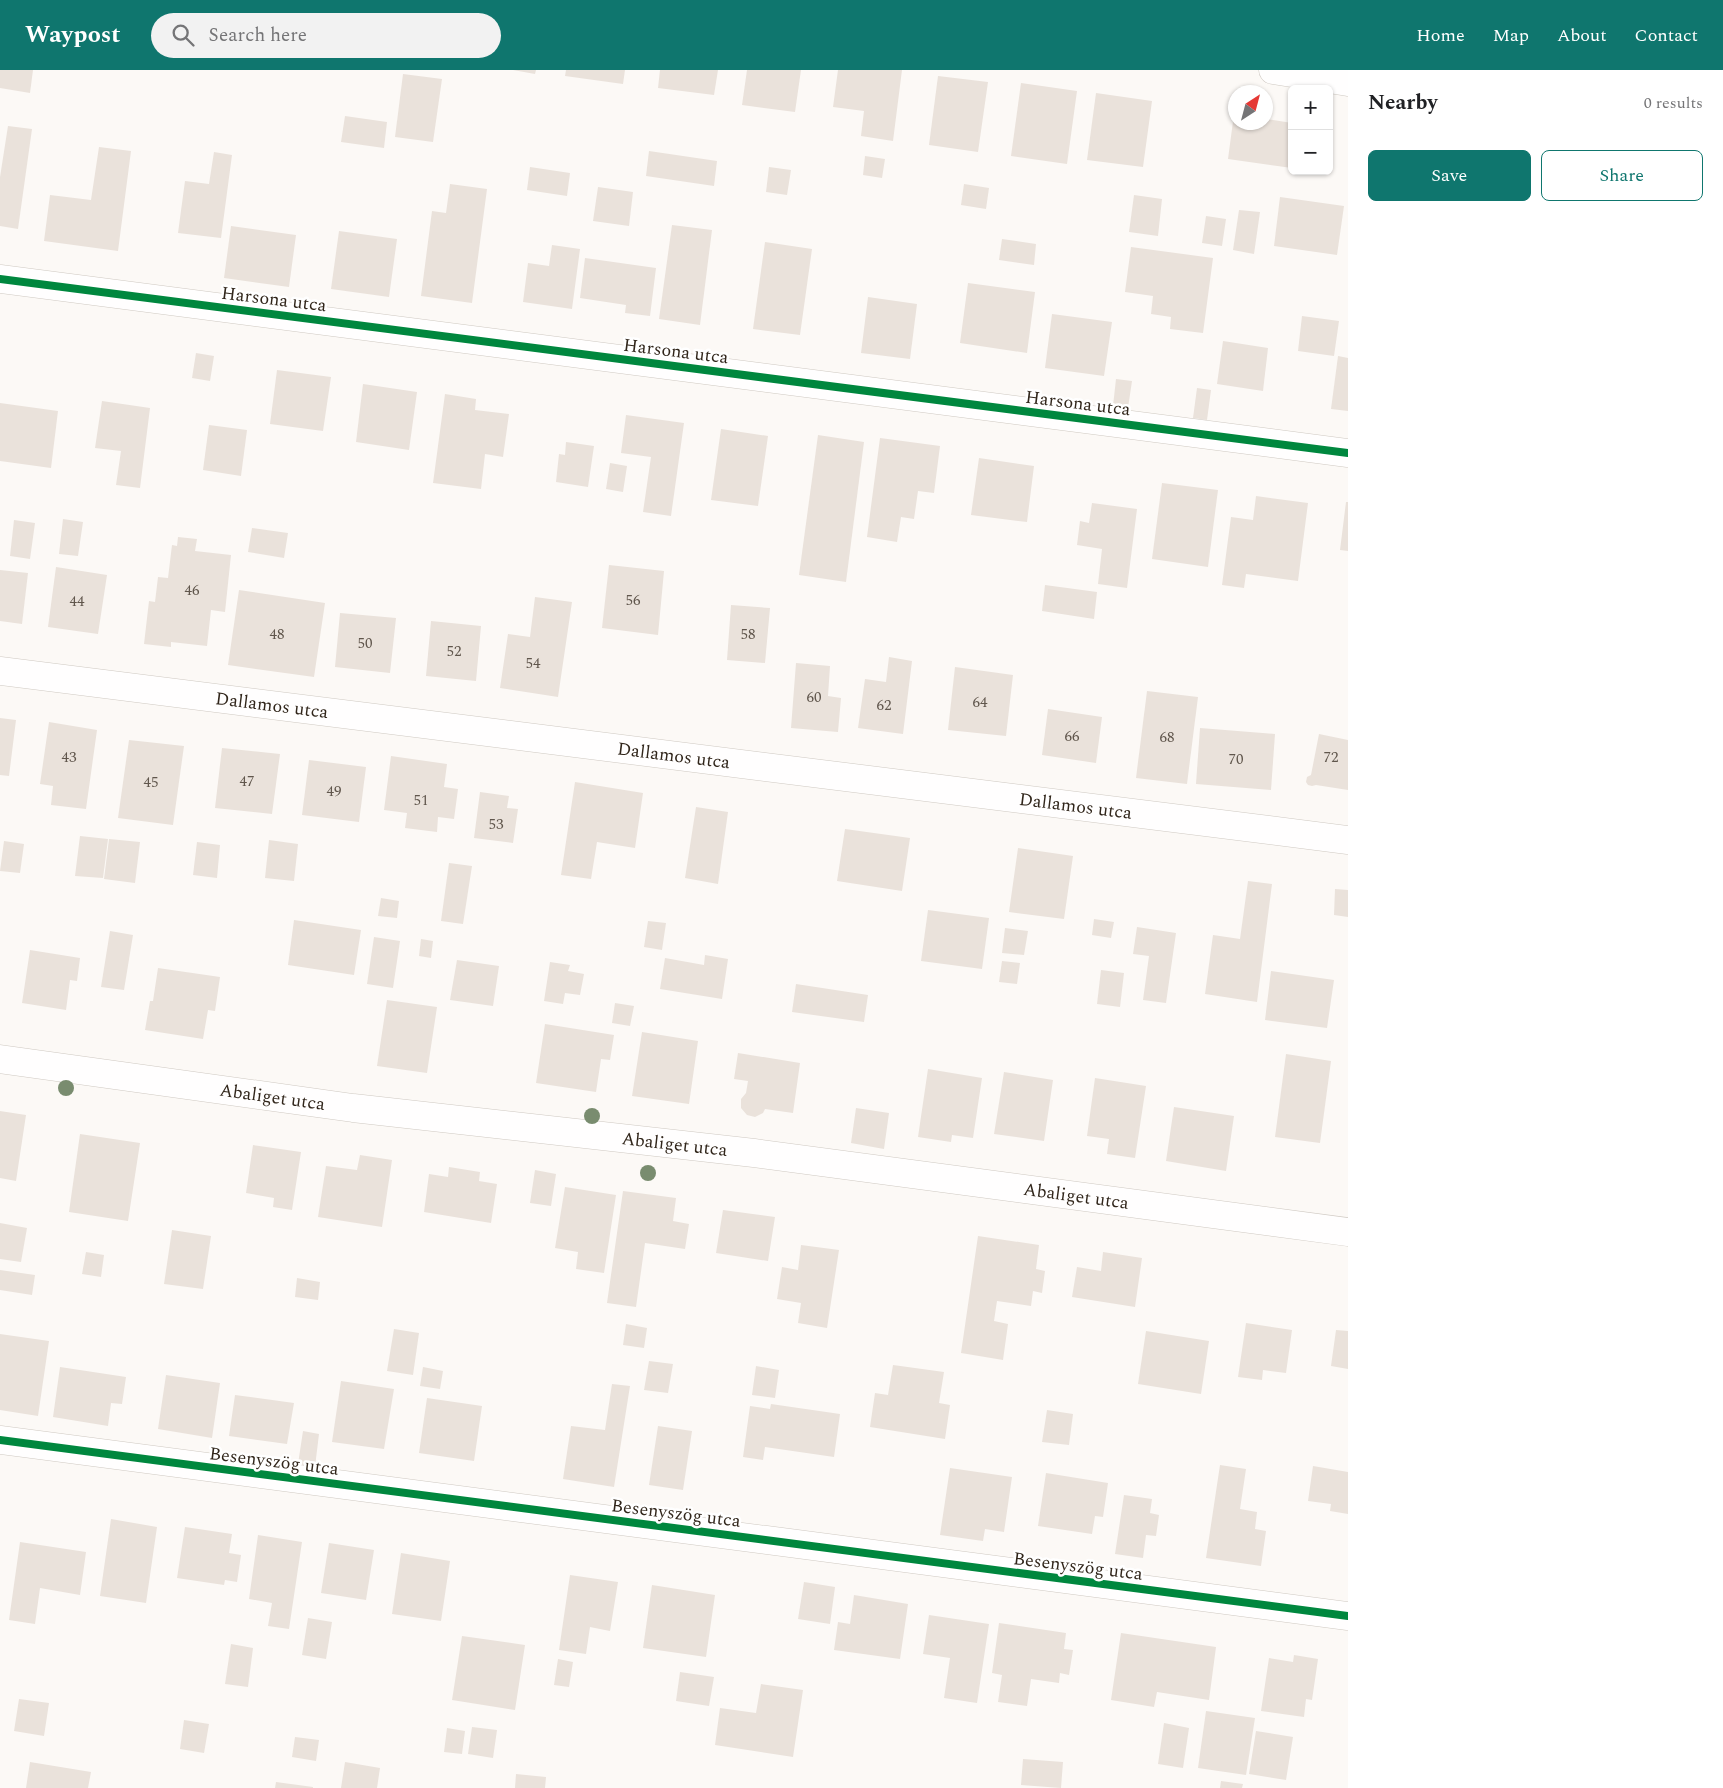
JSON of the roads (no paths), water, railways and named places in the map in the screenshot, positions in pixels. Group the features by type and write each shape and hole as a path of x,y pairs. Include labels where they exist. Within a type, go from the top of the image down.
{"street":[{"path":"1273,70 1348,82"},
{"name":"Harsona utca","path":"0,279 1348,453"},
{"name":"Dallamos utca","path":"0,671 1348,840"},
{"name":"Abaliget utca","path":"0,1058 353,1108 754,1153 1348,1232"},
{"name":"Besenyszög utca","path":"0,1440 1348,1616"}]}
